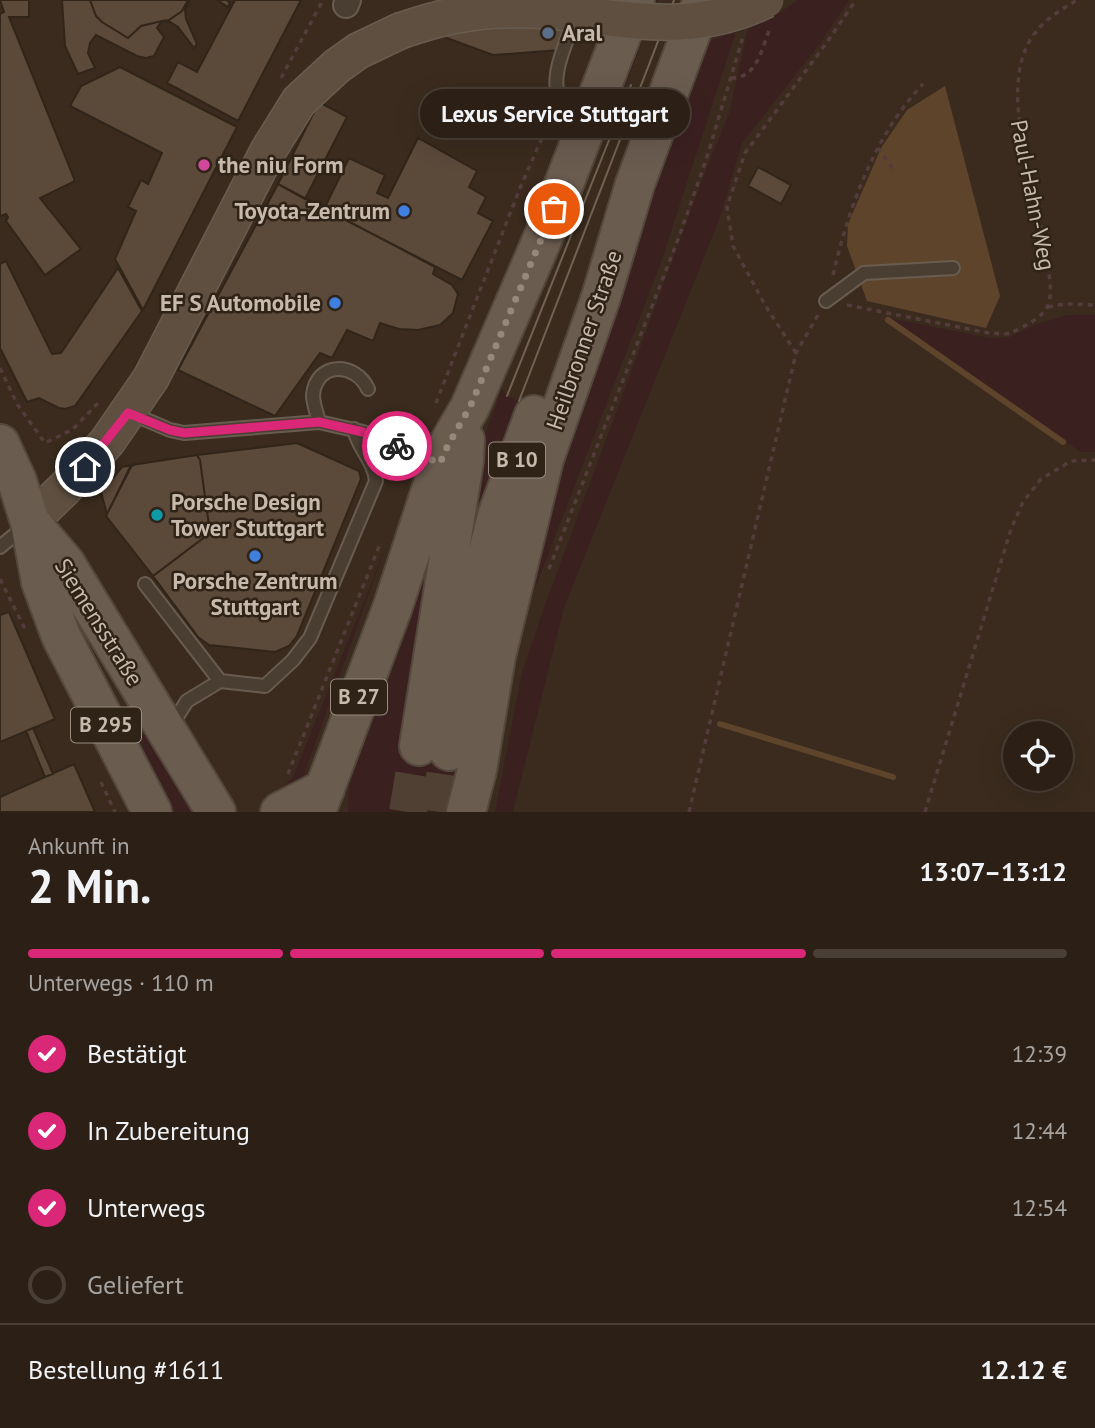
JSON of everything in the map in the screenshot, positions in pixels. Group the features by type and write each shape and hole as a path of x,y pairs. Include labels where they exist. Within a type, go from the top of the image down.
{"main road":[{"name":"B 10","path":"635,0 545,233 453,405 466,424 464,461 434,748 471,621 497,516 513,468 584,286 635,184"},
{"name":"Heilbronner Straße","path":"466,812 477,770 496,656 544,459 601,297 635,184 703,0"},
{"path":"30,522 85,467 151,379 268,152 299,101 337,66 358,51 400,31 453,15 507,10 667,23 769,12"},
{"name":"B 27","path":"321,806 448,445 453,405"},
{"name":"Siemensstraße","path":"0,444 17,481 30,522 41,582 61,636 152,812"},
{"name":"Siemensstraße","path":"30,522 65,563 211,805"},
{"path":"111,735 139,725 147,719 160,721"},
{"path":"280,797 321,806"},
{"path":"211,805 242,812"}],"lane":[{"path":"581,0 557,72 556,89 566,111 589,122"},
{"path":"826,301 864,273 953,268"},
{"path":"319,422 313,393 321,376 330,370 349,370 364,379 368,389"},
{"path":"128,413 184,433 319,422 354,429 440,463"},
{"path":"160,721 220,681 265,687 293,660 310,638 376,481 375,468 357,443 354,429"},
{"path":"0,548 30,522"},
{"path":"145,584 220,681"}],"path":[{"path":"796,353 765,305 733,246 727,207 746,153 856,0"},
{"name":"Paul-Hahn-Weg","path":"1048,307 1051,291 1044,233 1017,114 1017,81 1029,42 1049,17 1077,0"},
{"path":"279,81 339,2"},
{"path":"547,574 679,237 706,160 730,78 739,79 748,75 755,67 769,12"},
{"path":"689,812 796,353 826,301 845,225 878,148 903,106 923,84"},
{"path":"453,405 525,177 559,99"},
{"path":"878,148 895,172"},
{"path":"826,301 1008,334 1035,320 1048,307 1065,304 1095,305"},
{"path":"0,368 17,404 45,443"},
{"path":"925,812 1011,529 1023,502 1041,479 1071,461 1095,460"},
{"path":"280,797 381,542"},
{"path":"0,579 12,604"}],"shaded area":[{"path":"652,0 658,0 608,132 603,130"},
{"path":"798,0 849,0 819,45 742,143 720,217 564,608 513,812 495,812 522,672 703,177 729,114 748,28 781,12"},
{"path":"736,32 660,265 529,604 560,437 707,41"},
{"path":"945,86 1000,296 986,328 867,301 847,246 848,224 881,148 907,110"},
{"path":"1068,315 1095,315 1095,452 1081,452 889,318 990,338 1010,337 1039,323"},
{"path":"502,389 507,396 525,401 502,471 461,565 480,449"},
{"path":"434,532 466,752 454,812 348,812 349,785 411,620"},
{"path":"385,549 302,780 275,795 293,777"},
{"path":"147,731 197,812 174,812 132,740"}],"building":[{"path":"0,0 29,0 29,17 9,17 75,181 40,198 81,249 45,275 6,221 6,214 0,216 0,14 4,12"},
{"path":"62,0 188,0 182,11 169,20 162,21 157,28 164,37 154,56 137,56 96,35 90,43 88,53 95,68 78,74 65,46"},
{"path":"90,0 190,0 185,10 186,19 197,44 194,48 178,27 162,21 141,26 128,38 96,16"},
{"path":"217,0 227,0 230,3 228,7"},
{"path":"235,0 301,0 238,121 167,83 178,62 197,72"},
{"path":"460,0 574,1 560,50 493,55 444,37"},
{"path":"120,67 237,127 143,310 115,259 136,211 128,207 141,180 148,184 162,153 70,106 81,86"},
{"path":"319,102 347,117 305,199 278,184"},
{"name":"Toyota-Zentrum","path":"418,138 477,171 469,187 486,197 478,213 493,221 462,280 324,209 349,158 385,175 377,193 388,198"},
{"path":"758,167 791,185 781,204 748,186"},
{"name":"EF S Automobile","path":"278,184 435,267 433,274 452,285 458,294 453,313 440,325 418,330 399,329 380,323 373,341 347,330 332,358 320,353 275,416 178,370"},
{"path":"6,261 52,354 61,353 118,268 142,311 75,406 59,408 39,398 27,402 0,348 0,264"},
{"name":"Porsche Zentrum Stuttgart","path":"297,443 359,471 361,479 297,636 289,646 275,652 209,645 198,637 153,576 210,533 200,460 197,455"},
{"name":"Porsche Design Tower Stuttgart","path":"197,455 200,460 210,533 153,576 106,516 132,465"},
{"path":"136,464 130,467 107,514 101,492 122,467"},
{"path":"9,612 55,719 0,742 0,615"},
{"path":"33,728 53,774 45,777 26,731"},
{"path":"74,764 95,812 0,812 0,797"}],"waterway":[{"path":"888,320 1063,442"},
{"path":"720,724 893,777"}],"tunnel":[{"path":"408,812 419,746"},
{"path":"440,812 449,751"}],"tram line":[{"path":"519,401 674,0"},
{"path":"507,396 631,85"}],"way so far":[{"path":"397,446 440,463 470,407 554,209"}],"place":[{"name":"Aral","path":"548,33"},
{"name":"the niu Form","path":"204,165"},
{"name":"Lexus Service Stuttgart","path":"554,209"},
{"name":"Toyota-Zentrum","path":"404,211"},
{"name":"EF S Automobile","path":"335,303"},
{"name":"Porsche Design Tower Stuttgart","path":"157,515"},
{"name":"Porsche Zentrum Stuttgart","path":"255,556"}],"route":[{"path":"85,467 128,413 184,433 319,422 363,432 397,446"}]}
